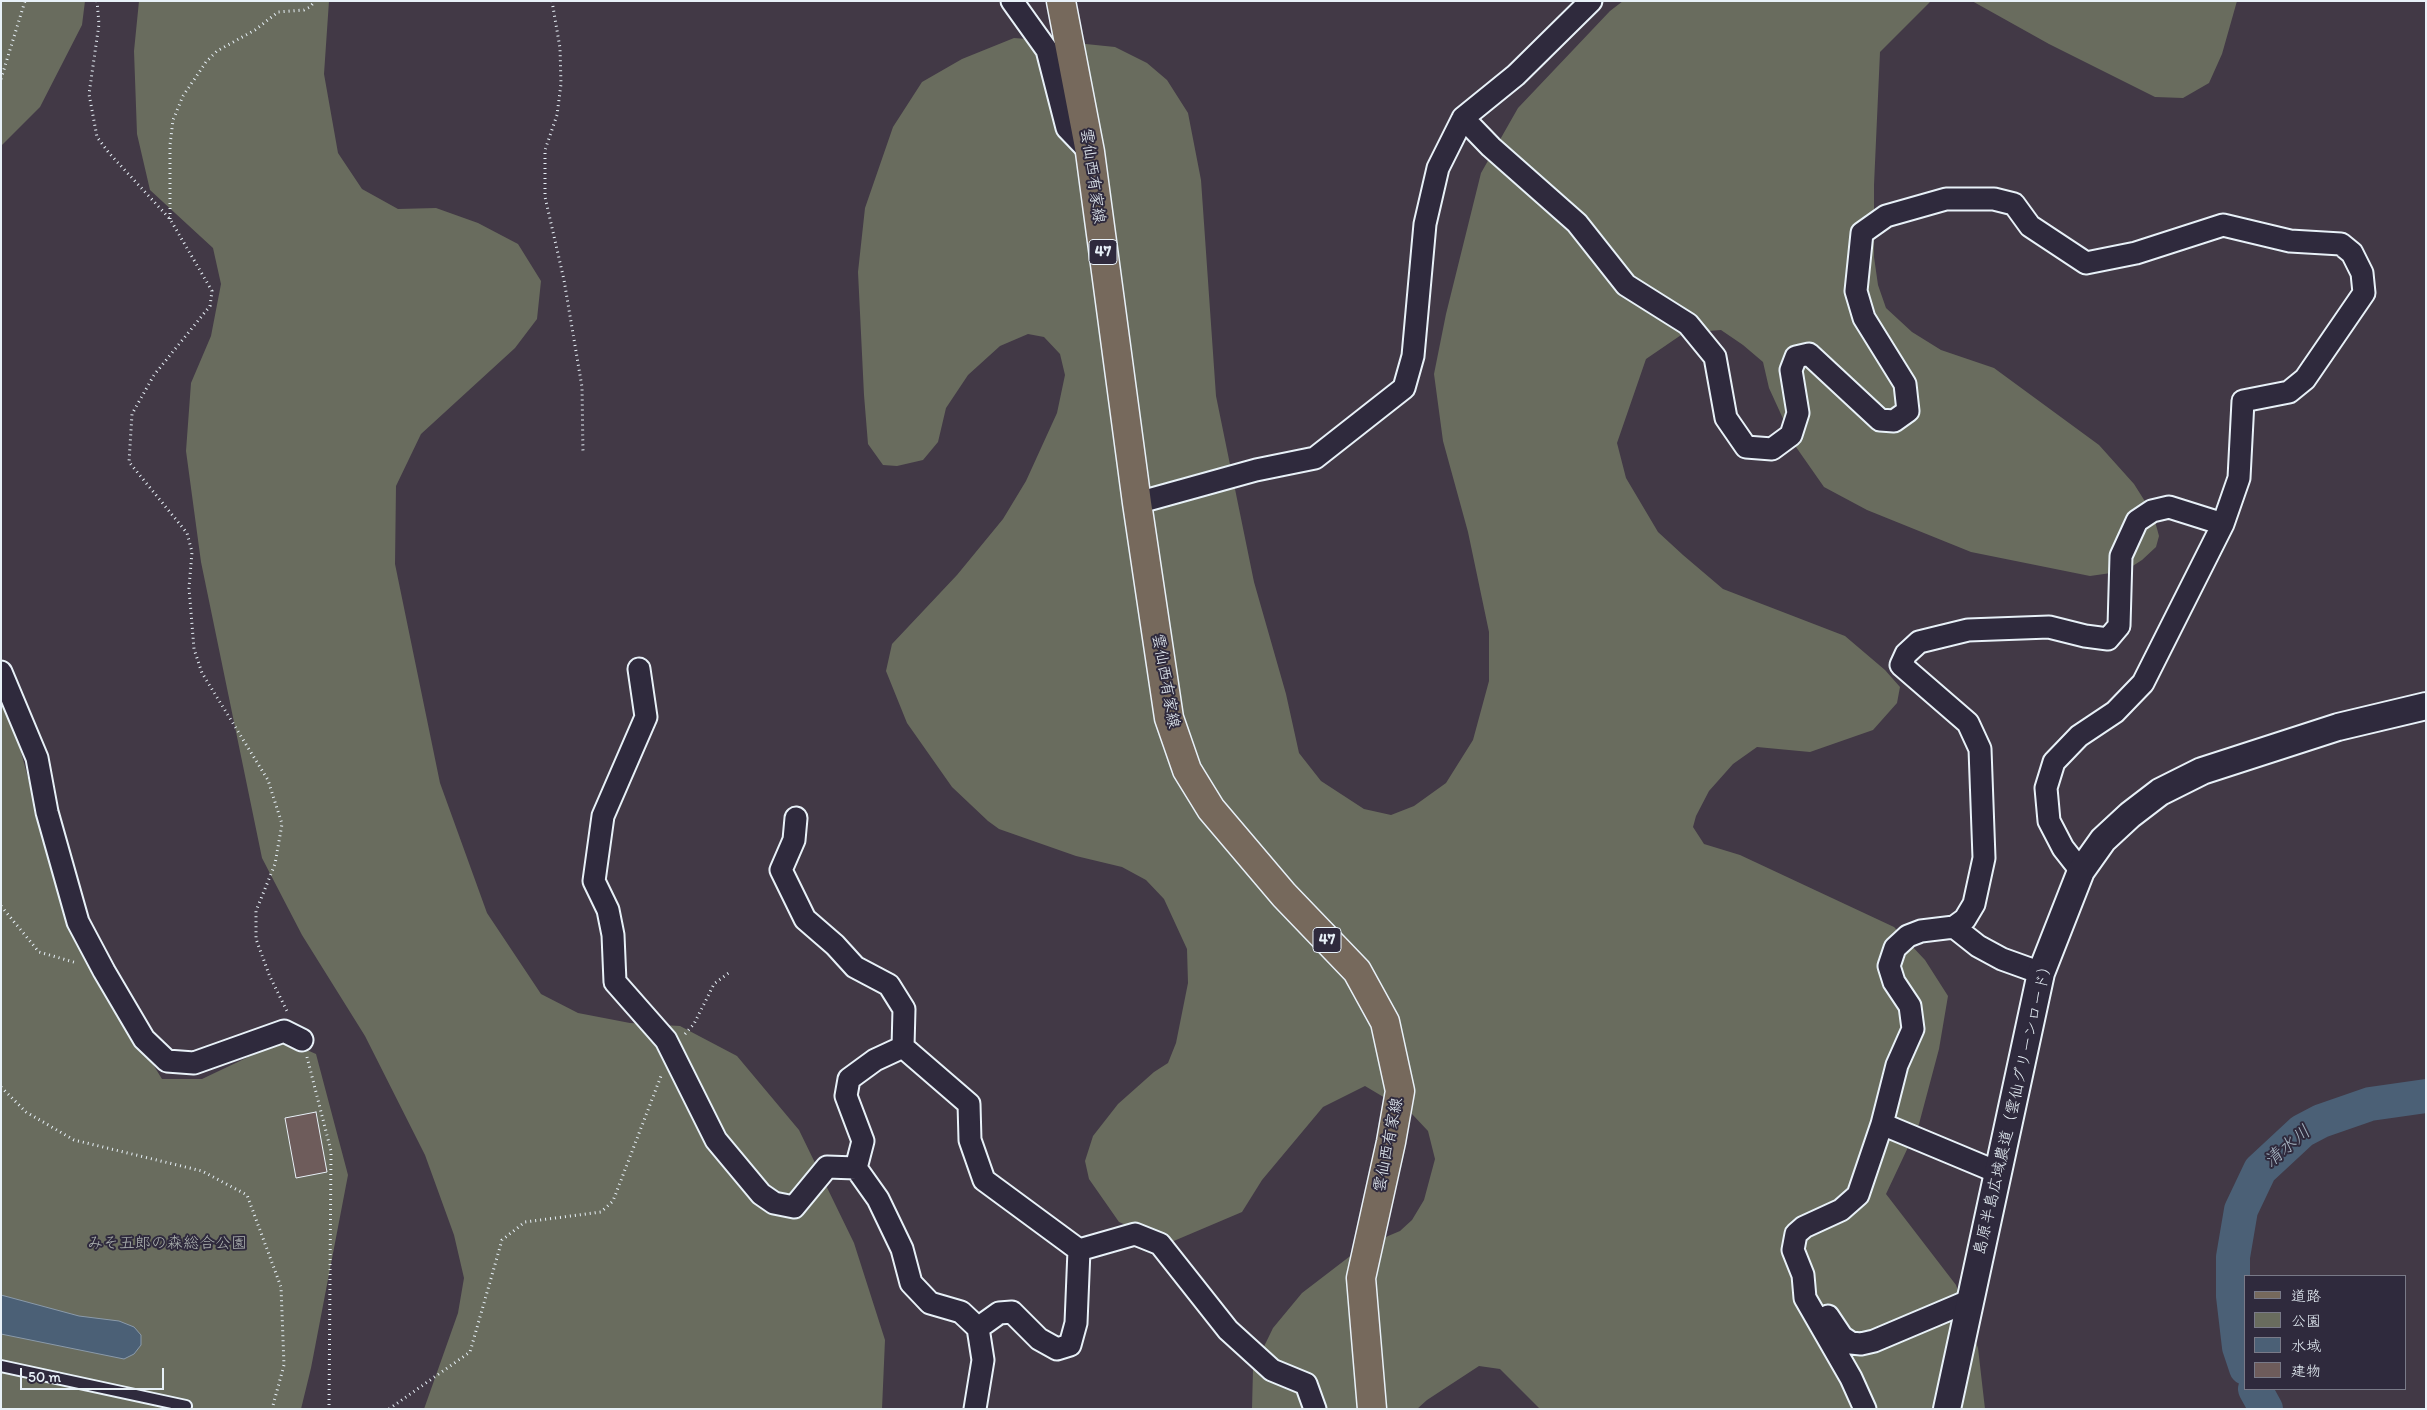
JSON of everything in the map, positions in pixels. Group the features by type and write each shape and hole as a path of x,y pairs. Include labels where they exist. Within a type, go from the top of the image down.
{"main road":[{"name":"雲仙西有家線","path":"1061,1 1090,152 1136,503 1169,718 1188,770 1211,809 1284,895 1357,971 1385,1022 1400,1091 1392,1142 1361,1278 1372,1409"}],"street":[{"path":"1012,1 1047,50 1067,128 1090,152"},
{"path":"1136,503 1256,470 1314,458 1404,388 1413,356 1425,224 1438,168 1463,118 1516,75 1591,1"},
{"path":"1463,118 1491,147 1577,223 1626,285 1688,324 1714,356 1726,418 1746,447 1772,449 1791,435 1798,413 1791,370 1796,357 1809,354 1880,420 1894,421 1908,411 1905,384 1864,318 1856,291 1862,233 1886,216 1946,199 1994,199 2014,204 2030,226 2086,263 2136,253 2223,226 2290,241 2341,244 2352,253 2362,272 2364,293 2305,379 2289,392 2243,401 2239,478 2223,524 2143,683 2115,712 2079,736 2054,762 2046,788 2049,821 2063,848 2081,871"},
{"path":"1971,1300 1874,1341 1861,1344 1851,1342 1836,1330 1803,1275 1793,1250 1796,1234 1804,1227 1841,1210 1858,1194 1882,1124 1897,1065 1913,1030 1910,1006 1894,982 1889,966 1895,948 1908,936 1921,931 1954,927 1965,919 1974,904 1984,858 1980,749 1968,724 1901,665 1906,654 1919,642 1968,630 2049,627 2085,636 2108,639 2119,626 2121,556 2136,521 2152,511 2169,507 2223,524"},
{"path":"639,669 646,717 603,816 594,881 608,910 612,926 615,982 666,1040 716,1140 761,1194 774,1203 794,1207 826,1167 856,1168"},
{"path":"1,672 37,758 47,812 78,922 144,1039 167,1061 194,1063 284,1030 302,1040"},
{"name":"島原半島広域農道（雲仙グリーンロード）","path":"1947,1409 2041,973 2081,871 2103,840 2130,815 2160,792 2202,771 2338,727 2426,706"},
{"path":"796,818 794,840 781,870 804,919 835,945 855,968 889,985 904,1009 903,1048"},
{"path":"1954,927 1978,946 1994,955 2041,973"},
{"path":"903,1048 875,1060 849,1079 846,1096 863,1141 856,1168 878,1199 902,1248 912,1283 930,1303 961,1312 978,1328 983,1360 975,1409"},
{"path":"903,1048 969,1104 970,1140 984,1180 1079,1250"},
{"path":"1882,1124 1997,1172"},
{"path":"1079,1250 1135,1234 1160,1244 1228,1330 1272,1370 1306,1384 1315,1409"},
{"path":"978,1328 999,1313 1012,1312 1039,1339 1057,1349 1070,1345 1076,1323 1079,1250"},
{"path":"1803,1275 1805,1298 1851,1378 1866,1409"}],"lane":[{"path":"1,1366 186,1406 185,1409"}],"path":[{"path":"1,79 25,1"},
{"path":"97,1 99,24 90,94 97,137 109,153 170,219 212,291 210,306 154,375 132,414 129,462 187,533 192,552 188,588 194,650 202,673 268,780 282,824 275,864 256,911 256,939 270,976 302,1040 331,1151 329,1409"},
{"path":"170,219 170,146 173,120 184,96 206,62 217,51 255,30 278,12 304,10 310,8 315,1"},
{"path":"552,1 560,48 561,84 557,115 545,150 545,197 564,280 582,387 583,454"},
{"path":"1,906 39,952 104,971"},
{"path":"389,1409 470,1352 502,1240 525,1222 601,1212 613,1200 671,1051 694,1024 714,984 730,972"},
{"path":"1,1087 26,1112 74,1140 202,1171 247,1195 281,1287 284,1365 272,1409"}],"green space":[{"path":"1,1 85,1 82,25 40,107 1,146"},
{"path":"139,1 329,1 324,74 338,153 362,189 398,209 436,208 478,223 518,244 541,281 537,319 515,348 421,434 396,486 395,564 440,783 487,913 541,994 578,1013 630,1023 680,1026 737,1056 799,1130 854,1243 885,1340 882,1409 424,1409 458,1313 464,1278 454,1235 425,1155 365,1036 302,935 262,858 201,562 186,451 191,383 211,336 221,284 213,248 150,190 137,134 134,51"},
{"path":"1623,1 1931,1 1880,52 1874,185 1874,257 1878,285 1886,308 1912,332 1941,350 1994,368 2099,445 2134,484 2153,514 2159,536 2156,547 2142,560 2125,571 2090,576 1971,552 1867,510 1824,487 1796,447 1769,388 1763,362 1721,330 1684,333 1646,359 1617,443 1626,478 1658,532 1683,555 1723,589 1845,636 1885,670 1900,687 1897,703 1873,730 1810,752 1757,747 1733,764 1709,791 1696,816 1693,827 1704,844 1740,855 1894,927 1925,960 1948,996 1939,1049 1919,1124 1886,1194 1956,1285 1978,1348 1985,1409 1540,1409 1500,1369 1479,1366 1427,1400 1417,1409 1252,1409 1253,1369 1273,1328 1302,1293 1362,1247 1400,1231 1412,1220 1424,1200 1435,1159 1428,1131 1412,1114 1365,1086 1323,1107 1262,1180 1242,1212 1169,1243 1119,1222 1089,1179 1085,1161 1093,1136 1118,1104 1154,1072 1168,1063 1176,1043 1188,983 1187,949 1164,899 1146,880 1122,867 1076,856 999,829 988,821 952,787 907,723 886,671 892,644 957,575 1003,519 1026,481 1057,413 1065,375 1060,354 1044,337 1028,334 1000,346 968,375 946,408 938,442 923,460 897,466 883,465 868,444 864,395 858,272 865,208 893,127 922,82 962,59 1014,38 1076,43 1115,47 1147,63 1167,80 1188,113 1201,180 1216,396 1254,582 1286,694 1299,753 1321,781 1364,809 1391,815 1414,806 1446,783 1473,740 1489,681 1489,632 1468,532 1443,441 1434,374 1446,314 1481,173 1518,108 1610,11"},
{"path":"1972,1 2237,1 2222,54 2209,83 2183,98 2155,97 2049,44"},
{"name":"みそ五郎の森総合公園","path":"1,699 17,737 41,826 107,989 162,1079 202,1079 284,1040 316,1054 348,1175 311,1368 301,1409 1,1409"}],"water":[{"path":"1,1295 79,1316 119,1321 134,1327 141,1335 141,1345 134,1354 124,1359 1,1334"}],"building":[{"path":"316,1112 327,1172 296,1178 285,1118"}],"waterway":[{"name":"清水川","path":"2244,1362 2239,1347 2233,1296 2233,1257 2241,1210 2260,1170 2302,1131 2321,1121 2370,1104 2426,1096"},
{"name":"清水川","path":"2256,1390 2266,1409"}]}
